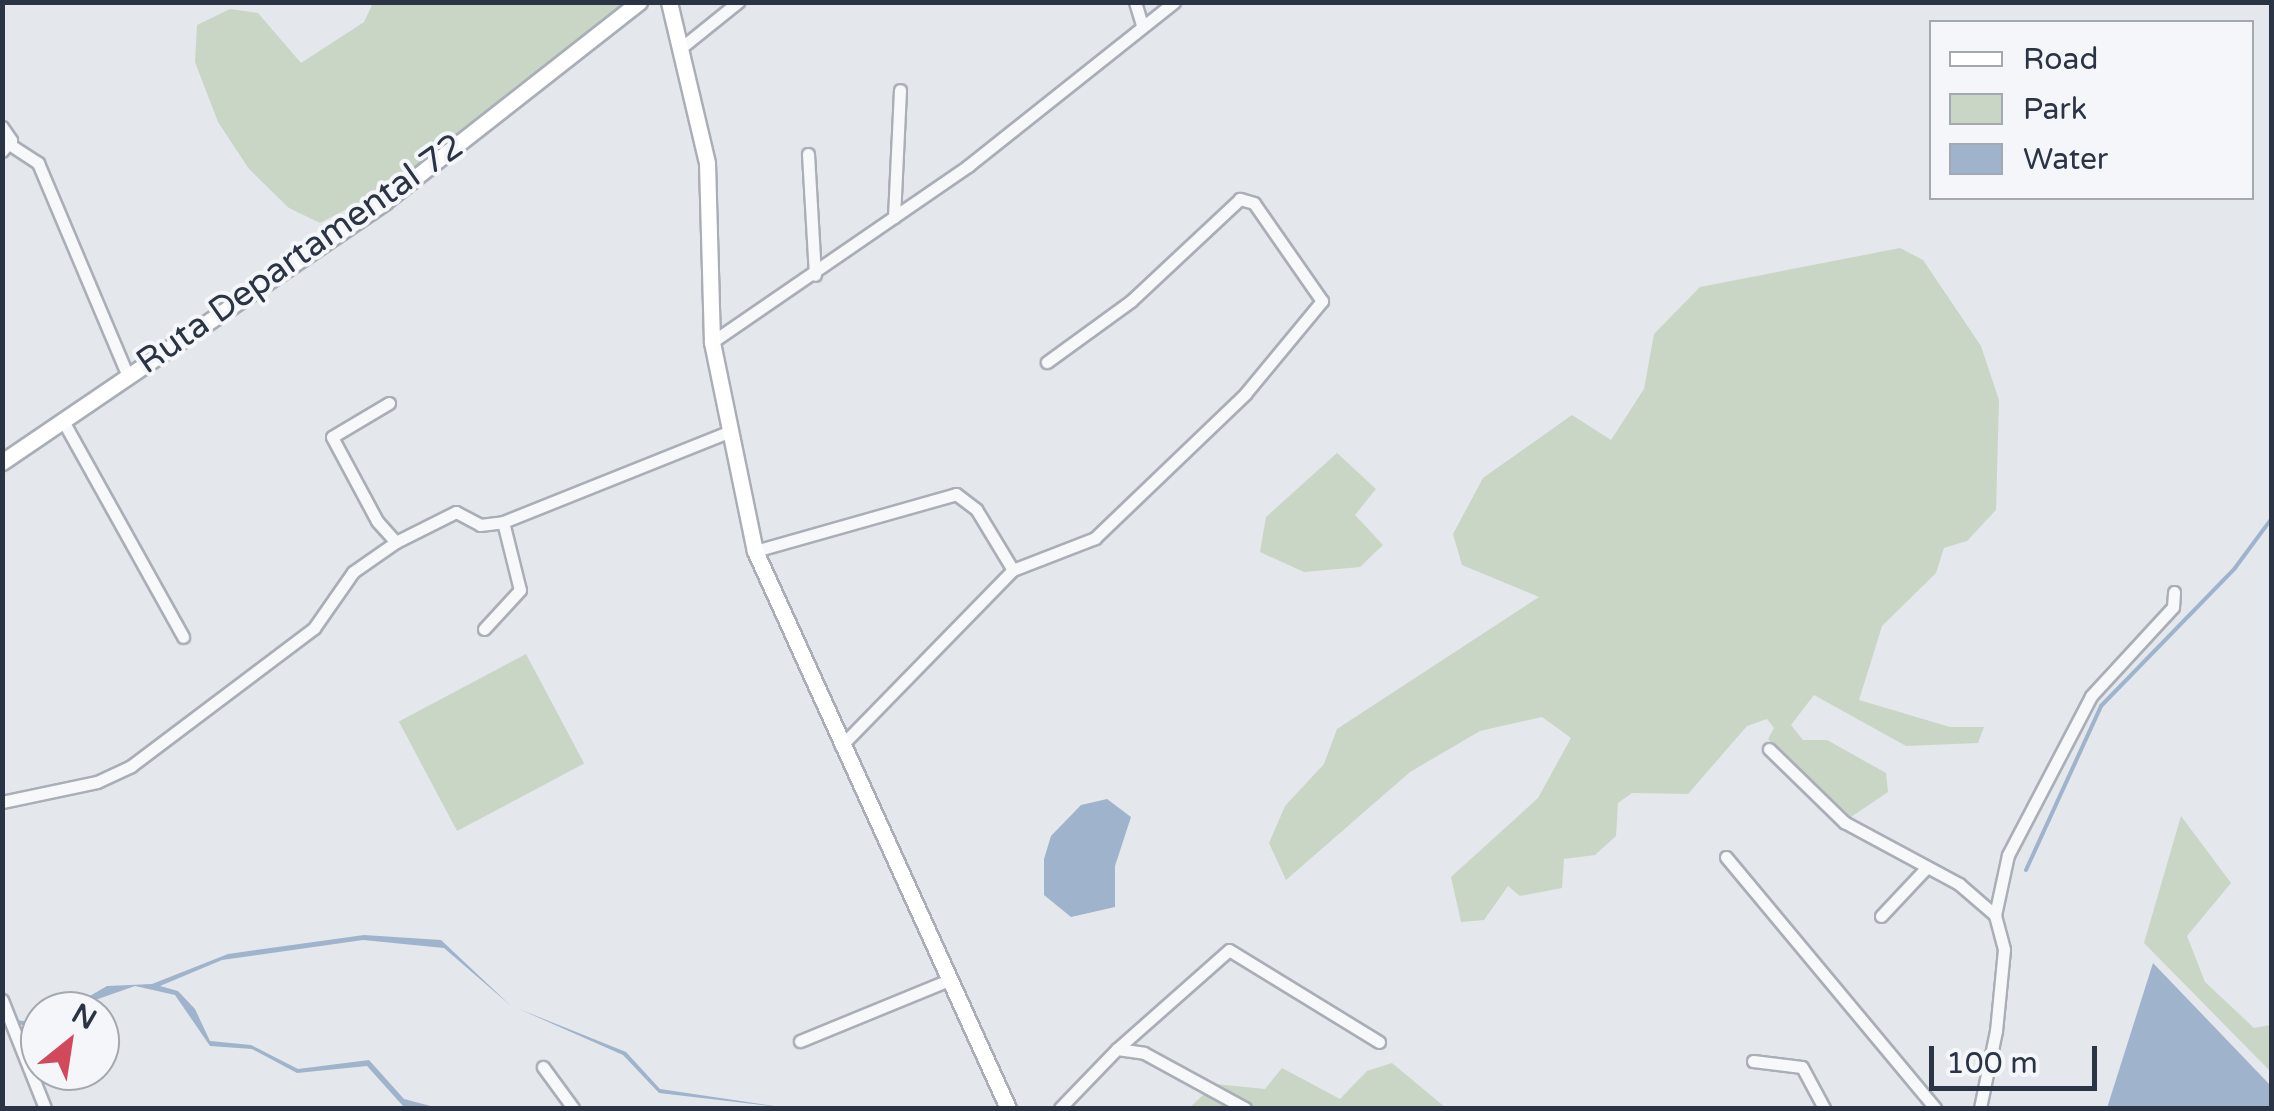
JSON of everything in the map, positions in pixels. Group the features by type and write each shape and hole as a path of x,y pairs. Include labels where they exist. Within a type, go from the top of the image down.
{"main road":[{"name":"Ruta Departamental 72","path":"2,462 384,202 640,2"},
{"path":"669,2 707,162 712,342 755,551 1008,1108"}],"street":[{"path":"682,47 738,2"},
{"path":"1135,2 1142,25"},
{"path":"712,342 815,275 894,217 1174,2"},
{"path":"894,217 900,90"},
{"path":"2,127 6,147 38,163 127,374"},
{"path":"808,154 815,275"},
{"path":"841,746 1013,570 1095,538 1245,394 1322,300 1254,203 1240,199 1131,301 1047,362"},
{"path":"389,403 332,437 376,522 396,542"},
{"path":"63,421 182,637"},
{"path":"2,802 97,782 132,766 314,628 353,572 396,542 456,512 480,525 503,522 728,432"},
{"path":"755,551 956,494 976,510 1013,570"},
{"path":"484,629 520,590 503,522"},
{"path":"1980,1108 2004,949 1995,915 2008,855 2081,712 2174,607 2174,592"},
{"path":"1769,749 1844,822 1927,868 1995,915"},
{"path":"1726,857 1936,1108"},
{"path":"1881,916 1927,868"},
{"path":"1060,1108 1117,1048 1229,950 1379,1042"},
{"path":"800,1041 951,978"},
{"path":"2,1000 45,1108"},
{"path":"1117,1048 1144,1053 1246,1108"},
{"path":"1752,1061 1802,1067 1824,1108"},
{"path":"543,1067 573,1108"}],"green space":[{"path":"373,3 628,3 403,180 320,223 289,208 249,169 218,122 195,62 197,25 230,9 258,13 301,63 364,22"},
{"path":"1900,248 1923,260 1981,346 1999,400 1996,510 1967,541 1944,548 1936,573 1882,626 1859,700 1950,727 1984,727 1978,743 1906,746 1814,695 1791,725 1803,740 1827,740 1886,773 1888,792 1851,817 1768,739 1774,728 1767,719 1747,726 1688,794 1632,793 1618,803 1616,836 1595,855 1564,859 1562,888 1520,896 1508,886 1484,920 1461,922 1451,877 1538,798 1571,738 1542,717 1480,731 1410,772 1286,880 1269,843 1285,806 1324,764 1337,729 1539,597 1462,565 1453,534 1483,478 1572,415 1611,440 1644,389 1654,334 1700,287"},
{"path":"1337,453 1376,489 1355,515 1383,545 1360,567 1304,572 1260,552 1266,517"},
{"path":"526,654 584,763 457,831 399,722"},
{"path":"2181,816 2231,883 2187,936 2205,982 2254,1028 2271,1025 2271,1072 2144,943"},
{"path":"1392,1063 1446,1108 1189,1108 1215,1084 1265,1089 1282,1068 1340,1099 1367,1071"}],"water":[{"path":"1107,799 1131,817 1115,866 1115,907 1071,917 1044,895 1044,859 1051,836 1081,805"},
{"path":"364,935 441,940 510,1005 444,948 363,940 222,960 160,986 178,991 195,1009 210,1041 251,1045 298,1069 369,1060 404,1099 438,1108 403,1106 367,1066 297,1073 252,1049 210,1046 175,995 135,986 120,991 98,991 107,986 152,984 228,954"},
{"path":"2153,963 2271,1086 2271,1108 2107,1108"},
{"path":"519,1009 626,1052 660,1089 788,1108 659,1093 623,1055"}],"waterway":[{"path":"2026,870 2101,706 2235,568 2272,518"},
{"path":"15,1022 20,1023"}]}
